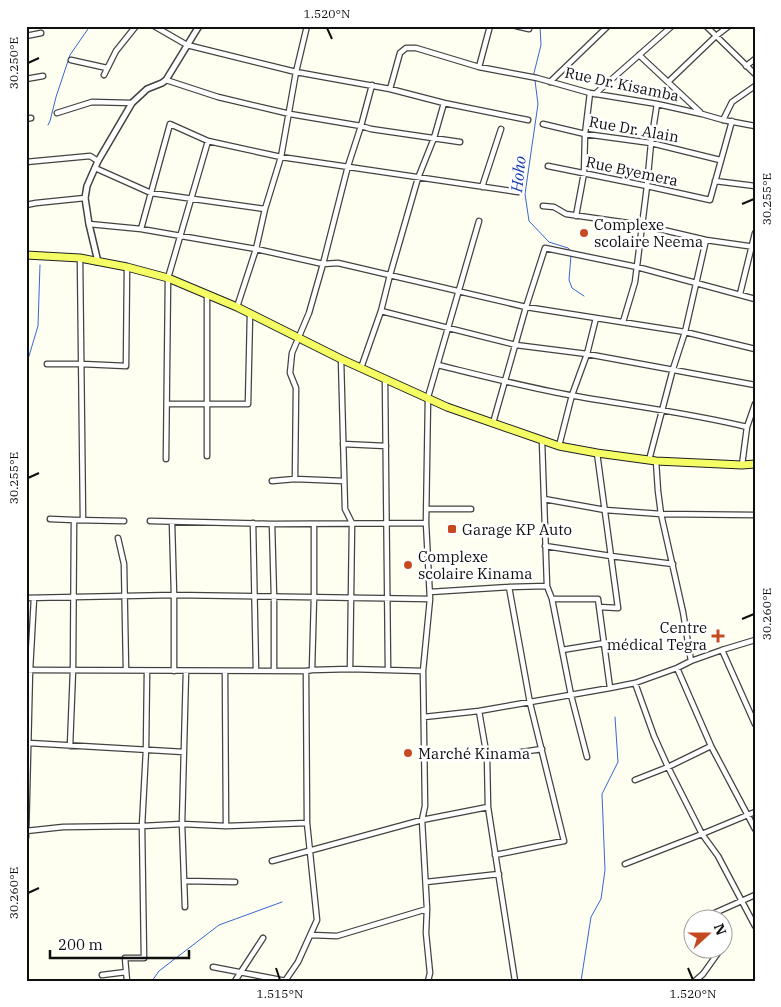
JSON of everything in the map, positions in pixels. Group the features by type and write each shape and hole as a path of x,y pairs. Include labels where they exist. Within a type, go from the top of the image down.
{"main road":[{"path":"26,255 80,258 127,267 168,278 208,294 341,359 447,407 559,446 652,460 742,465 755,464"}],"street":[{"path":"104,75 116,51 136,26"},
{"path":"154,26 187,45 296,72 372,85 444,103 528,120"},
{"path":"98,262 84,198 87,186 98,161 132,103 146,89 162,84 166,80 199,26"},
{"path":"237,308 256,249 265,209 281,157 296,72 307,27 301,26"},
{"path":"479,67 490,26"},
{"path":"516,26 529,29"},
{"path":"550,82 608,26"},
{"path":"576,216 584,174 585,134 592,94 672,26"},
{"path":"706,26 755,74"},
{"path":"668,82 729,26"},
{"path":"26,36 41,33"},
{"name":"Rue Dr. Kisamba","path":"390,89 400,53 406,48 416,48 479,67 537,78 592,94 657,104 755,126"},
{"name":"Rue Dr. Kisamba","path":"639,55 702,114"},
{"path":"746,66 755,59"},
{"path":"71,60 107,68"},
{"path":"26,78 43,76"},
{"path":"166,80 218,97 290,114 371,129 460,142"},
{"path":"296,479 296,388 290,373 292,353 309,313 348,166 372,85"},
{"path":"723,120 732,102 755,86"},
{"path":"57,113 92,102 132,103"},
{"path":"361,368 381,311 418,178 434,138 444,103"},
{"path":"623,322 635,282 657,104"},
{"path":"732,121 714,181 755,186"},
{"path":"141,229 170,124 208,141 281,157 518,192"},
{"name":"Rue Dr. Alain","path":"543,124 585,134 651,143 720,160"},
{"path":"482,187 501,129"},
{"path":"166,459 168,278 208,141"},
{"path":"26,162 90,156 98,161"},
{"name":"Rue Byemera","path":"548,166 710,200 714,181"},
{"path":"96,168 151,192 265,209"},
{"path":"26,205 84,198"},
{"path":"543,206 554,207 566,214 576,216 642,226 706,240 753,247"},
{"path":"428,981 430,973 426,933 427,909 422,820 425,806 423,671 430,599 426,523 428,397 479,221"},
{"path":"89,224 141,229 256,249 323,264 338,263 526,307 685,332 755,349"},
{"path":"740,294 755,233"},
{"path":"691,660 683,612 661,514 652,460 662,410 685,332 706,240"},
{"path":"494,423 504,381 544,248 637,267 755,298"},
{"path":"80,258 83,520"},
{"path":"47,364 126,366 127,267"},
{"path":"207,456 208,294"},
{"path":"381,311 516,345 587,354 755,384"},
{"path":"167,404 248,404 250,314"},
{"path":"559,446 572,395 587,354 596,318"},
{"path":"341,359 345,509 352,523 350,668"},
{"path":"438,365 572,395 708,418 747,427"},
{"path":"385,379 388,669"},
{"path":"742,465 747,427 755,404"},
{"path":"542,441 546,586 552,599 571,694 587,757"},
{"path":"343,444 386,446"},
{"path":"596,453 618,608 599,607"},
{"path":"272,480 344,481"},
{"path":"544,499 605,510 661,514 755,515"},
{"path":"427,509 471,509"},
{"path":"50,519 124,521"},
{"path":"70,746 73,670 74,520"},
{"path":"150,521 272,524 426,523"},
{"path":"172,522 174,671"},
{"path":"253,523 256,671"},
{"path":"272,524 274,671"},
{"path":"312,670 314,524"},
{"path":"118,538 124,564 126,670"},
{"path":"545,546 673,564"},
{"path":"430,592 546,586"},
{"path":"495,855 564,841 530,703 509,587"},
{"path":"26,598 174,595 430,599"},
{"path":"26,837 29,743 28,670 33,633 34,598"},
{"path":"552,599 598,600 610,688"},
{"path":"26,633 33,633"},
{"path":"424,717 530,703 635,683 677,668 691,660 755,640"},
{"path":"562,650 605,643"},
{"path":"722,650 755,724"},
{"path":"28,670 306,671 350,668 423,671"},
{"path":"677,668 711,746 755,829"},
{"path":"127,981 124,958 144,958 142,826 146,750 146,670"},
{"path":"186,671 182,824 186,907"},
{"path":"225,671 226,826"},
{"path":"213,968 285,981 298,962 317,920 307,823 306,671"},
{"path":"635,683 654,736 668,767 702,834 718,856 755,926"},
{"path":"479,711 487,757 488,807 515,981"},
{"path":"29,743 184,752"},
{"path":"635,780 668,767 711,746"},
{"path":"487,757 542,749"},
{"path":"272,860 422,820 488,807"},
{"path":"625,864 755,812"},
{"path":"26,831 63,827 182,824 226,826 307,823"},
{"path":"426,882 499,874"},
{"path":"184,881 235,882"},
{"path":"722,910 755,896"},
{"path":"311,935 337,936 427,909"},
{"path":"235,981 263,938"},
{"path":"695,981 703,974 713,960"},
{"path":"102,975 126,972"}],"waterway":[{"path":"48,125 70,55 90,26"},
{"name":"Hoho","path":"540,26 541,45 534,73 538,104 525,194 529,221 549,242 568,248 572,252"},
{"name":"Hoho","path":"571,255 569,280 572,288 584,296"},
{"path":"26,366 38,326 40,265"},
{"path":"581,981 591,917 601,899 605,870 602,794 618,762 615,717"},
{"path":"152,981 159,971 219,925 282,902"}],"place":[{"name":"Complexe scolaire Neema","path":"584,233"},
{"name":"Garage KP Auto","path":"452,529"},
{"name":"Complexe scolaire Kinama","path":"408,565"},
{"name":"Centre médical Tegra","path":"718,636"},
{"name":"Marché Kinama","path":"408,753"}]}
